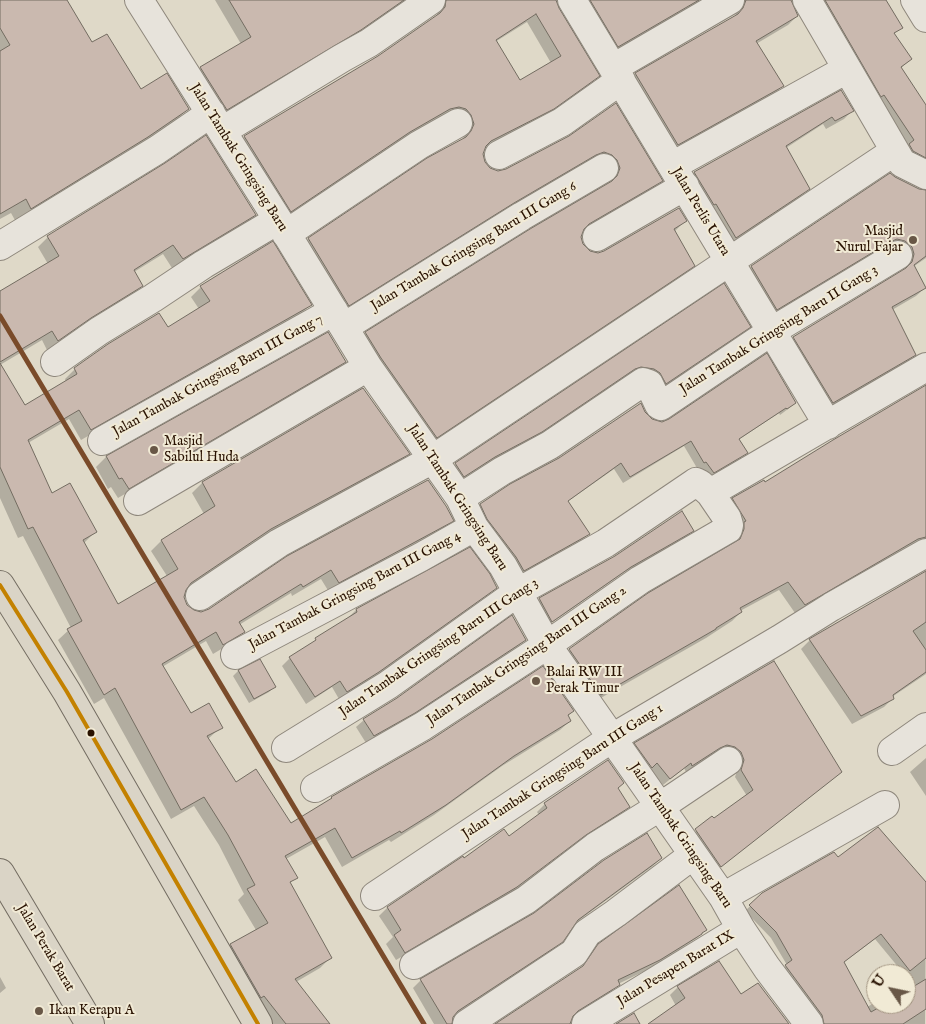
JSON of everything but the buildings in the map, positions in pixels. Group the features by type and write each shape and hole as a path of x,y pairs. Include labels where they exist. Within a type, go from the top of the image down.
{"highway":[{"path":"0,585 67,692 258,1024"},
{"name":"Jalan Perak Barat","path":"0,873 90,1024"}],"street":[{"name":"Jalan Tambak Gringsing Baru","path":"138,0 368,366 460,498 474,527 503,566 547,645 723,897 740,929 809,1024"},
{"name":"Jalan Perlis Utara","path":"572,0 828,425"},
{"path":"499,155 562,122 616,74 730,0"},
{"path":"807,0 902,162 926,175"},
{"path":"915,0 926,18"},
{"path":"0,246 157,150 216,122 369,43 422,6"},
{"path":"597,237 678,176 847,69"},
{"path":"55,362 99,331 204,264 282,227 458,123"},
{"path":"200,596 278,543 433,459 895,151"},
{"name":"Jalan Tambak Gringsing Baru III Gang 6","path":"339,319 604,168"},
{"name":"Jalan Tambak Gringsing Baru II Gang 3","path":"460,498 502,471 550,445 643,382 649,384 660,406 772,331 898,255"},
{"name":"Jalan Tambak Gringsing Baru III Gang 7","path":"102,441 339,319"},
{"path":"138,501 368,366"},
{"name":"Jalan Tambak Gringsing Baru III Gang 3","path":"286,748 388,685 518,592 702,489 828,425 926,367"},
{"name":"Jalan Tambak Gringsing Baru III Gang 2","path":"315,788 423,726 547,645 640,580 728,528 727,518 702,489"},
{"name":"Jalan Tambak Gringsing Baru III Gang 4","path":"235,655 474,527"},
{"name":"Jalan Tambak Gringsing Baru III Gang 1","path":"375,896 612,738 831,607 926,553"},
{"path":"892,751 926,727"},
{"path":"414,964 526,900 595,847 728,761"},
{"path":"723,897 885,805"},
{"path":"467,1024 574,953 587,933 693,855"},
{"name":"Jalan Pesapen Barat IX","path":"586,1024 740,929"}],"transit line":[{"path":"0,316 424,1024"},
{"path":"0,585 67,692 258,1024"}],"place":[{"name":"Masjid Nurul Fajar","path":"913,240"},
{"name":"Masjid Sabilul Huda","path":"154,450"},
{"name":"Balai RW III Perak Timur","path":"536,681"},
{"name":"Ikan Kerapu A","path":"39,1011"}]}
